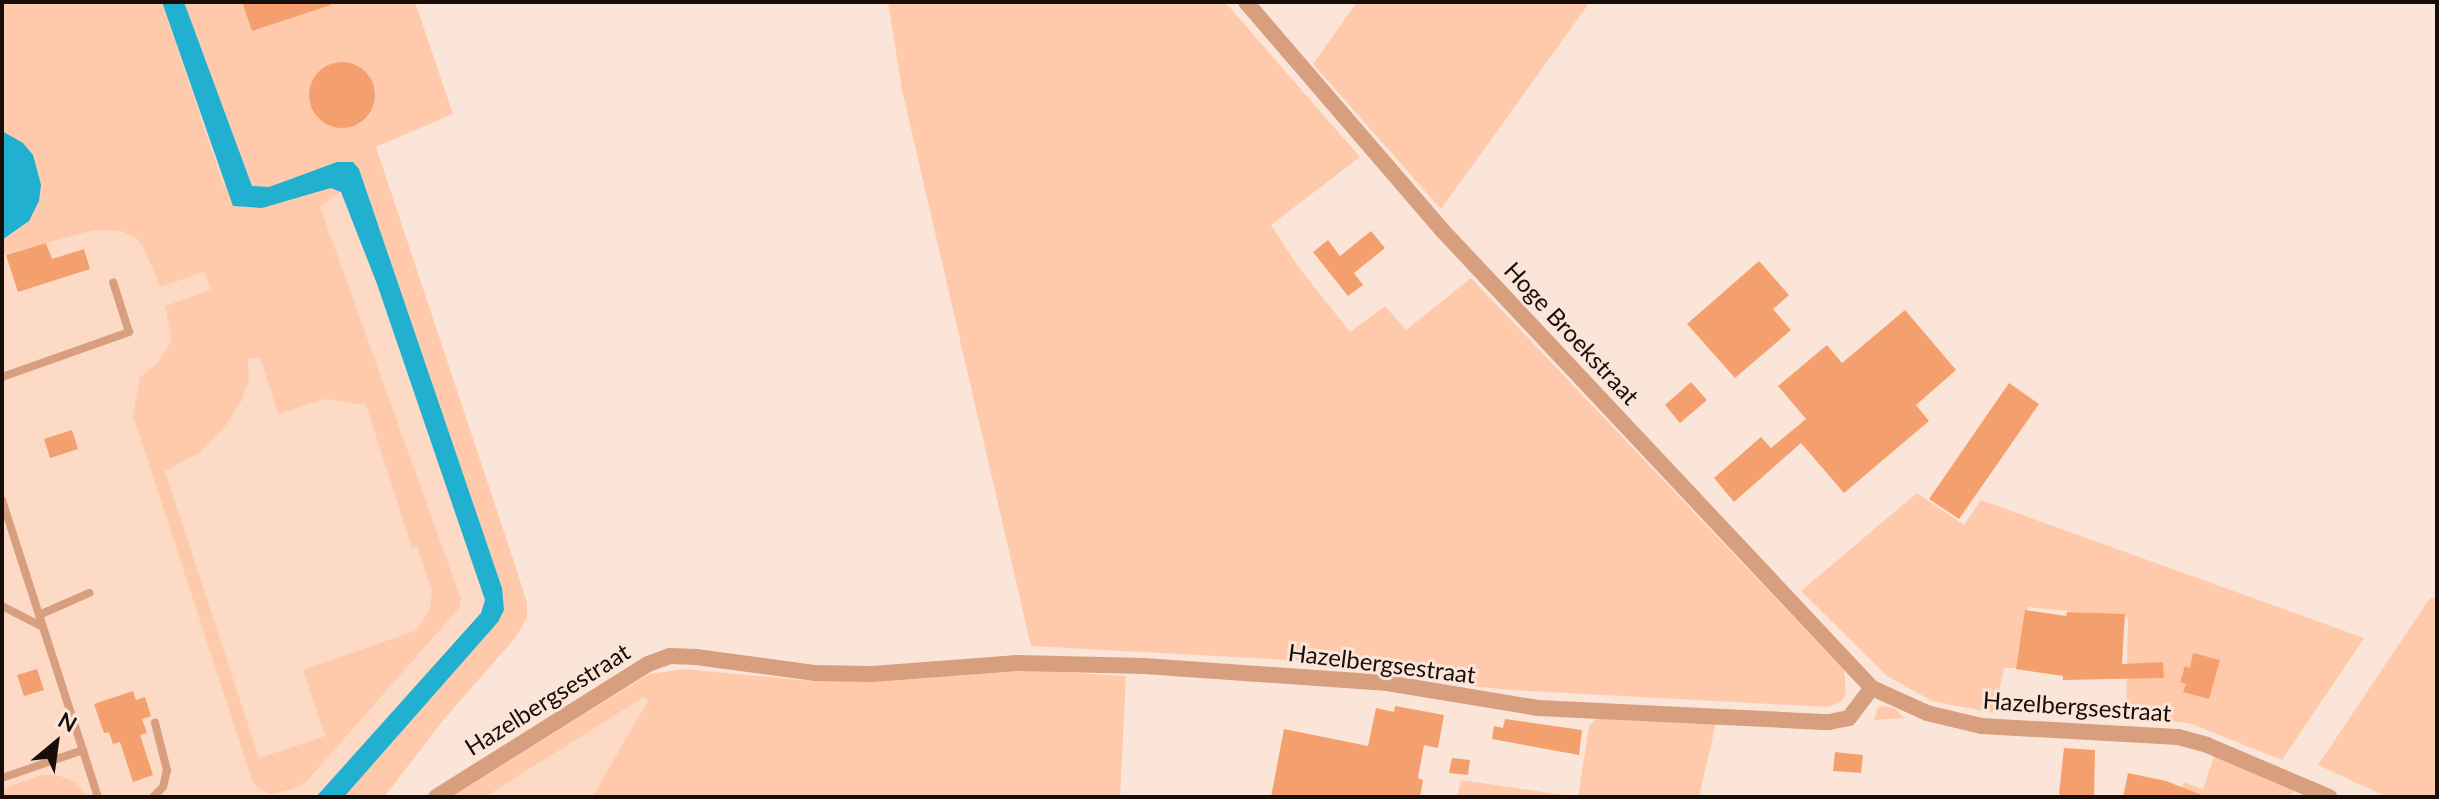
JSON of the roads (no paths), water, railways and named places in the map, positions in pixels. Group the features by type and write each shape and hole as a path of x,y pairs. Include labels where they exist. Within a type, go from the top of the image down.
{"street":[{"name":"Hoge Broekstraat","path":"1246,2 1442,230 1872,688"},
{"name":"Hazelbergsestraat","path":"436,797 648,664 670,656 814,673 858,674 1018,663 1144,666 1387,683 1538,708 1829,722 1849,718 1872,688 1927,713 1981,726 2178,737 2207,745 2329,797"}],"lane":[{"path":"2,377 129,332 113,282"},
{"path":"2,500 98,797"},
{"path":"39,615 89,593"},
{"path":"2,606 43,627"},
{"path":"153,797 163,787 167,770 155,723"},
{"path":"2,778 83,750"}],"water":[{"path":"162,2 184,2 252,186 269,187 337,162 353,162 359,169 502,588 504,610 498,622 344,797 316,797 481,613 485,600 377,284 341,192 331,188 262,208 233,206"},
{"path":"2,131 23,143 33,155 41,185 39,201 29,221 2,240"}]}
